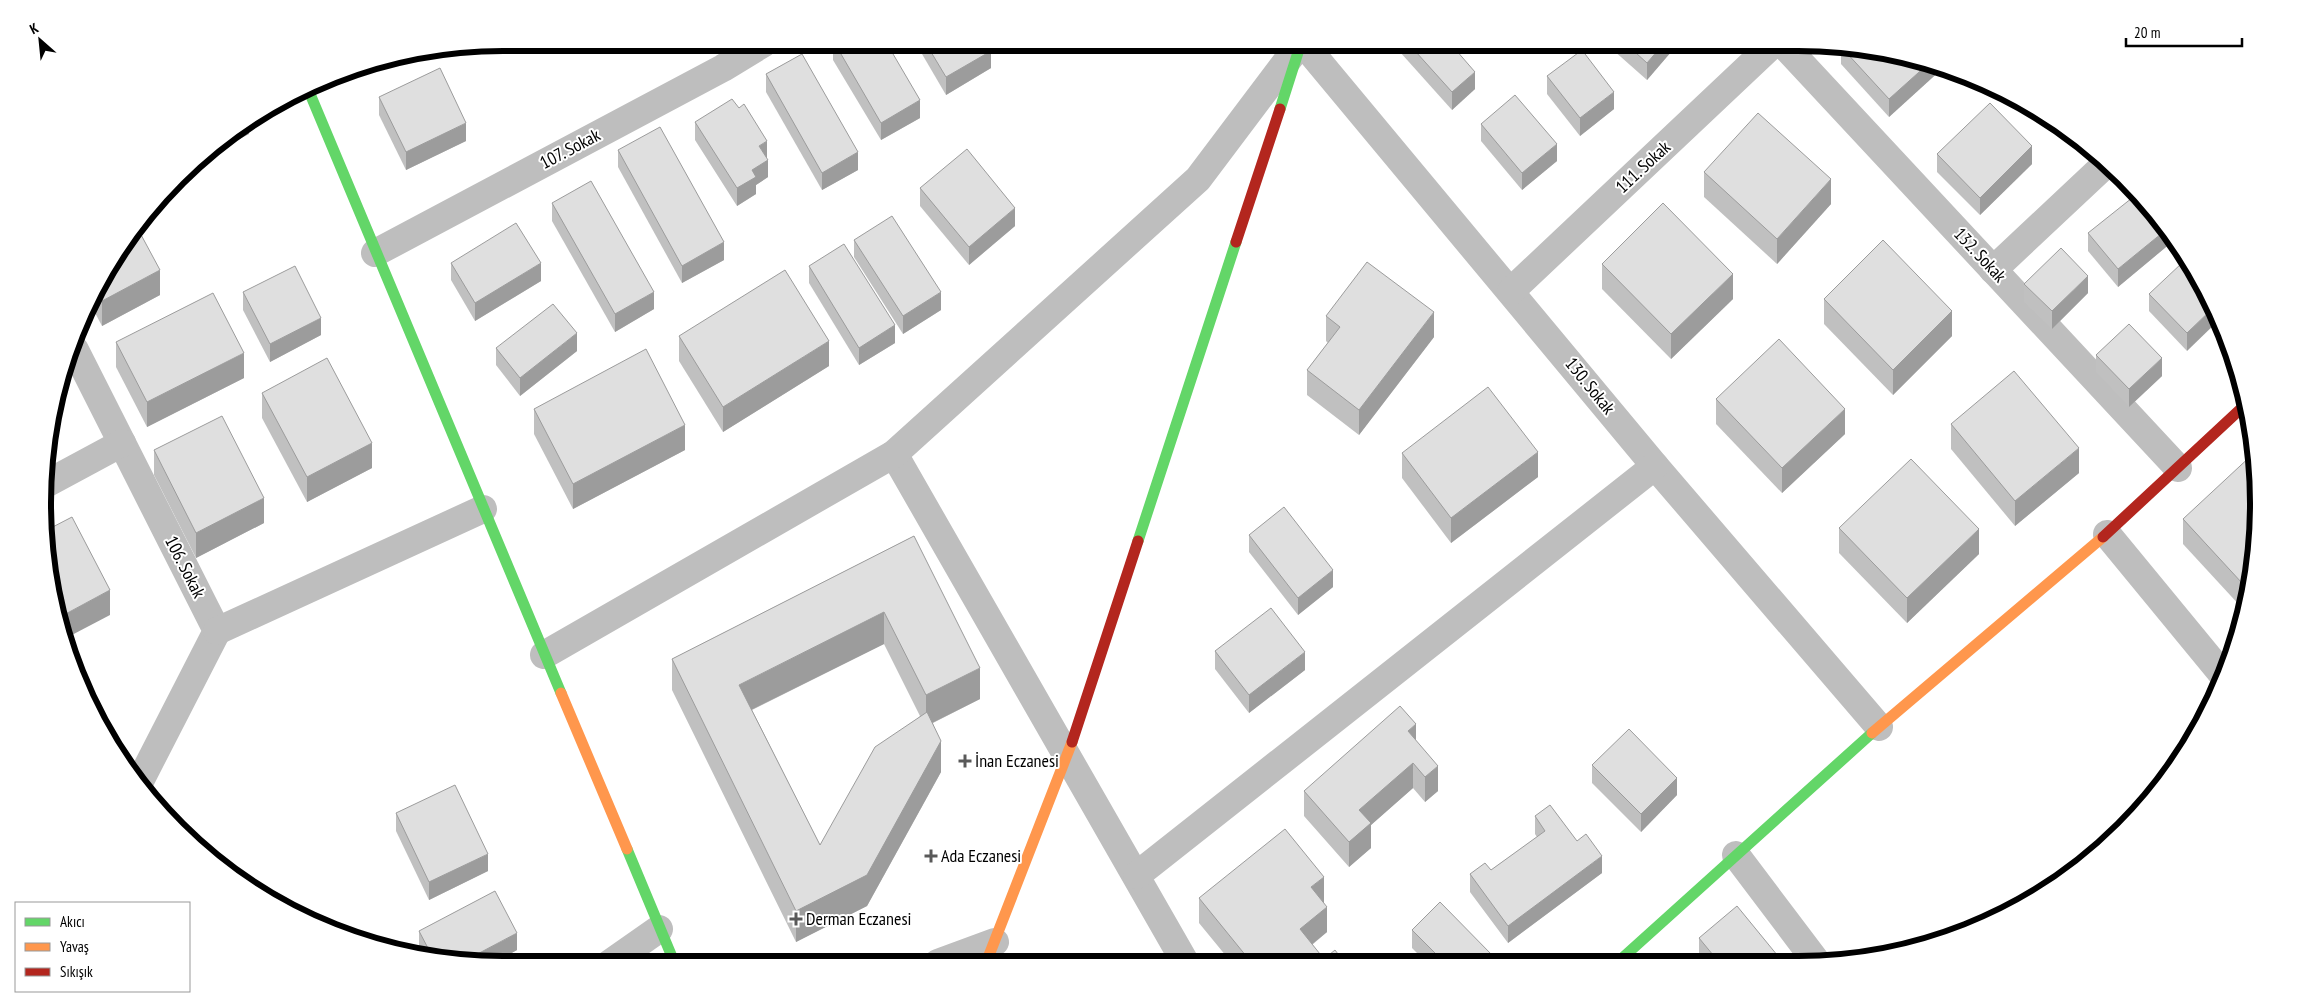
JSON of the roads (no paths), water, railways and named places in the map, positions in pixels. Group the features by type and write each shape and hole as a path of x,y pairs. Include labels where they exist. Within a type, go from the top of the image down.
{"street":[{"name":"107. Sokak","path":"376,253 722,68 749,51"},
{"path":"544,655 894,454 1198,179 1295,51"},
{"path":"974,956 990,953 1067,758 1299,51"},
{"name":"130. Sokak","path":"1310,51 1512,291 1655,466 1879,727"},
{"name":"111. Sokak","path":"1512,291 1765,51"},
{"name":"132. Sokak","path":"1790,51 2178,468"},
{"path":"311,95 671,956"},
{"path":"1993,270 2101,168"},
{"name":"106. Sokak","path":"77,353 217,630"},
{"path":"1625,956 1879,727 2107,534 2240,410"},
{"path":"52,481 122,443"},
{"path":"894,454 1067,758 1137,875 1182,956"},
{"path":"1137,875 1655,466"},
{"path":"143,776 217,630 483,509"},
{"path":"2107,534 2218,670"},
{"path":"1736,855 1812,956"},
{"path":"620,956 659,929"}],"place":[{"name":"İnan Eczanesi","path":"965,761"},
{"name":"Ada Eczanesi","path":"931,856"},
{"name":"Derman Eczanesi","path":"796,919"}]}
